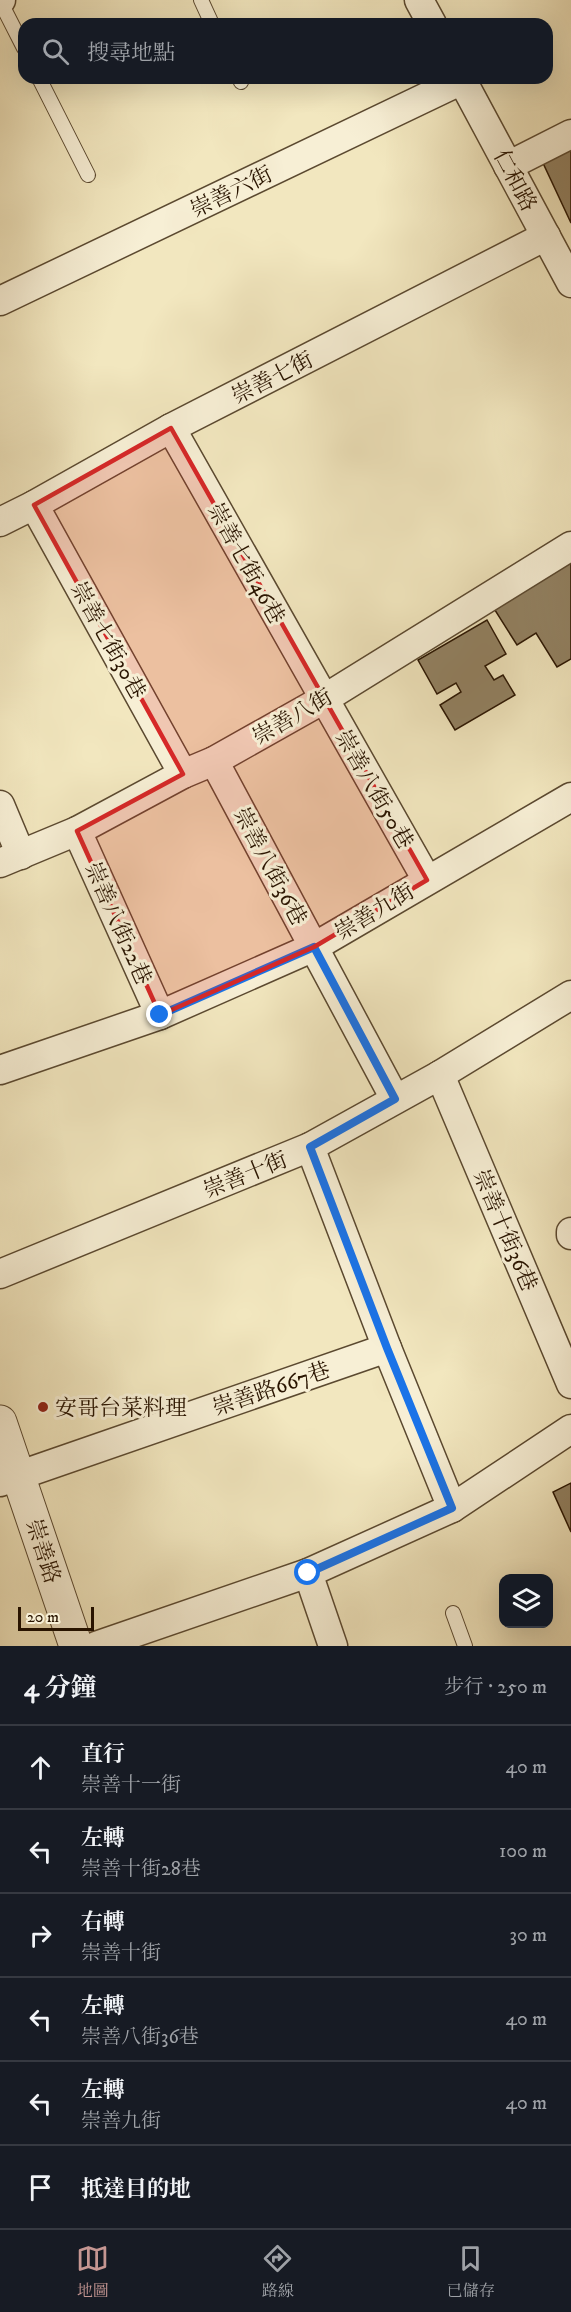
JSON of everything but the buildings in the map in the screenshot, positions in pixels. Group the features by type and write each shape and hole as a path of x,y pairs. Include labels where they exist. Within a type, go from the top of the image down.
{"street":[{"path":"419,0 429,18"},
{"name":"崇善六街","path":"0,302 451,84"},
{"name":"仁和路","path":"464,84 571,283"},
{"path":"508,166 571,134"},
{"name":"崇善七街","path":"0,522 171,428 546,236"},
{"name":"崇善七街46巷","path":"171,428 324,699"},
{"name":"崇善七街30巷","path":"34,505 183,774"},
{"name":"崇善八街","path":"11,859 77,831 183,774 214,761 324,699 571,546"},
{"name":"崇善八街50巷","path":"324,699 427,880"},
{"name":"崇善八街36巷","path":"214,761 395,1099"},
{"name":"崇善九街","path":"0,1070 160,1015 314,947 571,797"},
{"path":"0,806 11,859"},
{"name":"崇善八街22巷","path":"77,831 160,1015"},
{"name":"崇善十街","path":"0,1274 310,1147 440,1075 571,995"},
{"name":"崇善十街36巷","path":"440,1075 571,1384"},
{"path":"310,1147 387,1348 452,1508"},
{"name":"崇善路667巷","path":"9,1479 387,1348"},
{"name":"崇善路","path":"0,1422 9,1479 76,1646"},
{"path":"96,1646 308,1573 452,1508 571,1429"},
{"path":"308,1573 333,1646"}],"lane":[{"path":"201,0 209,18"},
{"path":"0,1 18,36"},
{"path":"42,84 88,175"},
{"path":"453,1613 465,1646"}],"highlighted area":[{"path":"171,428 427,880 314,947 160,1015 77,831 183,774 34,505"}],"place":[{"name":"安哥台菜料理","path":"43,1407"}],"route":[{"path":"160,1015 314,947 395,1099 310,1147 387,1348 452,1508 308,1573"}]}
